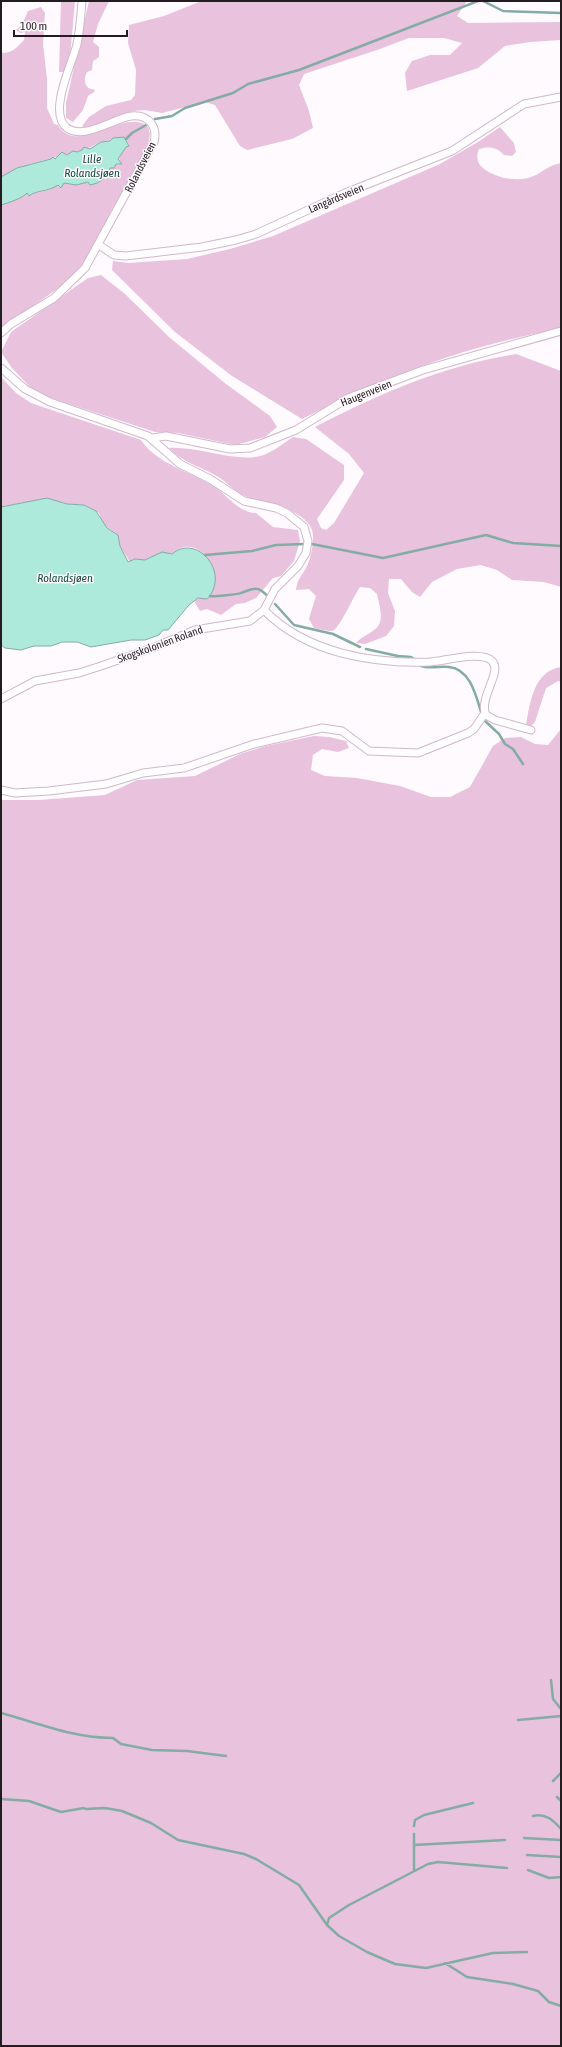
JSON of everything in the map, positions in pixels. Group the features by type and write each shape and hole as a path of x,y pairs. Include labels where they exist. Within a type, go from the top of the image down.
{"street":[{"name":"Rolandsveien","path":"1,333 11,324 54,298 71,284 85,268 153,146 156,131 154,126 149,120 136,116 84,131 70,130 62,123 60,114 60,96 77,42 82,1"},
{"name":"Langårdsveien","path":"99,245 114,254 126,256 202,247 245,237 345,193 452,151 524,104 561,97"},
{"name":"Haugenveien","path":"152,438 166,436 230,449 250,448 296,430 348,398 423,370 561,331"},
{"path":"1,368 25,389 50,402 72,411 130,428 152,438 174,460 210,478 239,499 248,503 281,510 296,519 304,527 308,541 304,556 298,566 275,589 264,610 280,625 295,635 328,648 364,658 415,662 444,661 480,655 490,659 494,664 495,670 486,695 484,706 485,713 492,719 531,730"},
{"name":"Skogskolonien Roland","path":"1,699 35,681 79,673 101,666 155,647 195,630 245,623 254,619 264,610"},
{"path":"1,790 15,793 49,791 106,784 143,773 184,768 254,744 322,728 332,728 342,731 369,751 421,753 468,733 474,729 485,713"}],"shaded area":[{"path":"61,1 75,1 70,57 64,72 59,72"},
{"path":"89,1 109,1 98,24 93,42 99,47 99,57 93,61 92,70 87,72 85,78 88,88 95,90 88,96 83,110 73,122 66,118 66,103"},
{"path":"467,1 457,16 468,23 561,22 561,40 530,42 505,46 478,68 407,91 405,73 412,61 430,55 450,55 462,43 444,38 409,38 304,74 299,85 309,111 313,128 292,139 247,150 240,146 215,105 205,102 162,113 145,110 133,111 87,128 82,126 89,117 106,106 131,100 135,95 136,70 128,43 129,25 164,16 199,2"},
{"path":"41,7 45,13 43,44 47,79 47,108 54,124 58,125 66,134 77,136 89,135 127,122 139,122 148,127 150,134 147,149 111,211 87,261 64,284 1,329 1,205 18,199 27,193 28,195 48,190 58,185 62,188 62,184 64,183 89,183 116,164 119,165 119,159 124,148 129,145 126,139 116,138 83,148 83,150 30,164 1,177 1,56 2,53 9,52 24,40 25,32 20,33 16,30 22,25 28,11"},
{"path":"500,127 514,143 516,152 512,156 504,155 499,150 493,148 479,149 477,157 478,162 488,172 509,179 523,179 536,175 551,166 561,163 561,328 488,345 434,362 345,398 302,419 232,376 175,332 112,270 113,261 128,263 187,259 230,249 273,236 440,164 478,142"},
{"path":"101,275 125,294 169,337 226,384 270,416 277,427 265,437 235,445 178,433 155,432 45,396 29,386 12,368 1,352 11,332 88,278"},
{"path":"516,354 561,371 561,587 544,582 512,580 497,570 481,565 457,569 432,582 420,597 412,592 401,579 389,579 388,593 395,611 394,626 386,636 365,644 356,643 378,627 381,618 377,594 370,588 360,587 342,619 332,631 314,628 309,619 316,596 309,589 296,590 299,580 308,563 312,548 313,534 307,522 292,512 241,494 219,477 179,457 169,448 180,448 231,456 254,457 268,453 293,437 306,439 344,465 344,480 317,519 321,528 326,530 334,523 364,473 349,454 315,427 363,403 412,382 464,365"},
{"path":"1,377 16,393 31,403 141,440 164,461 218,489 238,507 256,513 273,527 298,530 300,541 294,561 281,576 273,578 256,598 245,603 236,604 221,615 207,609 200,611 194,601 200,598 208,598 212,588 213,577 211,566 206,557 191,547 181,548 172,554 163,553 149,559 130,562 120,546 118,535 103,524 99,513 84,505 67,504 62,502 25,502 1,507"},
{"path":"561,667 561,682 558,681 546,688 535,722 530,727 526,725 529,707 539,681 552,670"},
{"path":"561,729 561,2046 1,2046 1,800 39,800 105,795 137,780 195,776 240,754 266,746 314,736 329,737 346,741 349,748 338,752 322,749 313,755 311,770 325,776 357,778 400,786 431,797 450,797 470,787 493,746 505,738 521,737 535,744 548,745"}],"water":[{"name":"Lille Rolandsjøen","path":"124,137 129,146 126,147 118,159 122,164 116,164 114,168 110,168 107,175 97,183 90,185 88,182 76,185 64,183 61,188 58,185 29,196 27,193 11,202 1,205 1,177 17,168 51,159 53,157 55,159 62,152 67,155 73,151 77,152 82,150 84,147 90,149 101,142 110,141 113,138"},
{"name":"Rolandsjøen","path":"47,498 67,504 84,505 96,511 107,528 118,535 120,546 128,562 135,559 145,560 162,552 172,554 181,549 189,548 198,550 211,563 214,571 215,580 210,596 206,599 198,598 189,605 168,630 163,630 159,635 145,640 131,640 91,647 77,642 62,642 51,646 34,646 21,650 5,648 1,645 1,507"}],"waterway":[{"path":"155,119 172,116 185,108 233,93 248,84 299,70 478,1"},
{"path":"483,1 503,11 561,13"},
{"path":"126,139 132,133 146,125"},
{"path":"312,544 383,558 486,535 513,543 561,546"},
{"path":"205,555 252,551 276,545 305,544"},
{"path":"210,596 236,594 259,589 268,597"},
{"path":"275,604 294,625 333,634 360,647"},
{"path":"366,649 398,656 411,657 414,659"},
{"path":"421,666 449,667 462,672 471,684 481,712"},
{"path":"484,720 499,734 505,744 513,749 523,764"},
{"path":"551,1680 553,1699 561,1709"},
{"path":"1,1713 70,1733 84,1736 113,1738 121,1744 152,1750 187,1751 226,1756"},
{"path":"518,1720 561,1716"},
{"path":"553,1781 561,1773"},
{"path":"557,1797 561,1801"},
{"path":"1,1799 29,1801 61,1812 84,1808 105,1808 122,1811 151,1823 178,1840 244,1854 256,1859 299,1885 327,1925 339,1936 367,1952 395,1964 426,1968 493,1953 527,1952"},
{"path":"414,1826 415,1820 424,1815 473,1803"},
{"path":"533,1816 545,1816 561,1829"},
{"path":"414,1834 414,1871"},
{"path":"524,1838 561,1840"},
{"path":"414,1845 505,1840"},
{"path":"527,1855 561,1857"},
{"path":"327,1925 329,1918 349,1905 428,1864 438,1862 507,1868"},
{"path":"528,1870 549,1878 561,1877"},
{"path":"445,1963 467,1977 513,1984 538,1991 549,2002 561,2006"}]}
